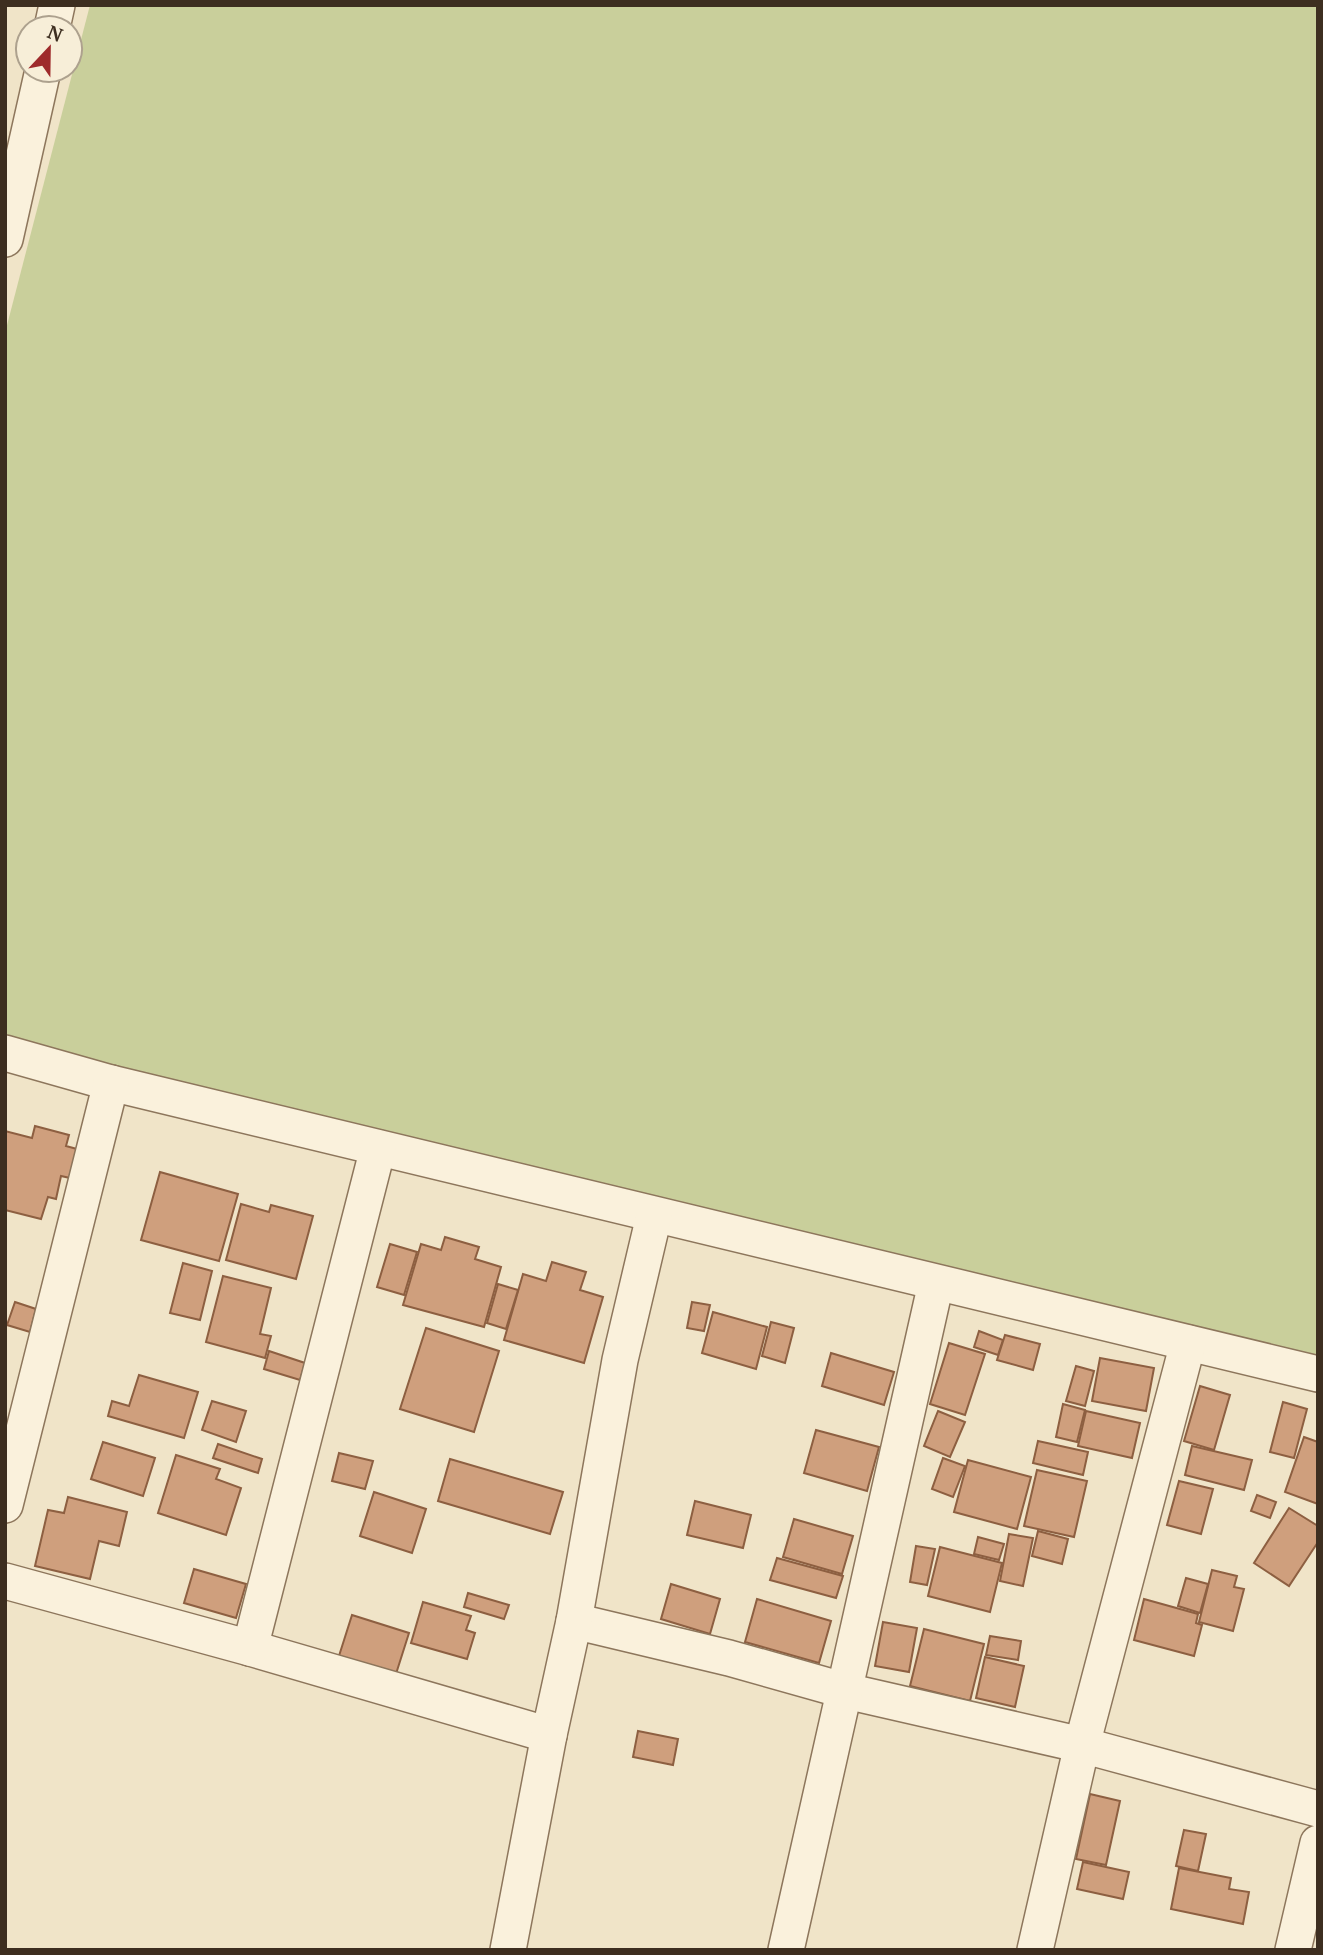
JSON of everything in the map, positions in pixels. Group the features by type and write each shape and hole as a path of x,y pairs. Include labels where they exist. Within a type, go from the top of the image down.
{"street":[{"path":"5,239 40,84"},
{"path":"5,1053 111,1083 654,1216 1318,1374"},
{"path":"5,1505 111,1083"},
{"path":"250,1648 378,1148"},
{"path":"508,1950 574,1621 620,1360 654,1216"},
{"path":"786,1950 936,1283"},
{"path":"1035,1950 1082,1745 1188,1343"},
{"path":"5,1581 250,1648 549,1735"},
{"path":"574,1621 729,1658 846,1691 1082,1745 1318,1809"},
{"path":"1293,1950 1318,1843"}],"green space":[{"path":"90,5 1318,5 1318,1364 5,1046 5,333 70,84 84,84 84,28"}],"building":[{"path":"35,1126 69,1135 66,1146 77,1149 70,1178 61,1176 56,1199 48,1197 41,1219 5,1210 5,1131 32,1138"},
{"path":"160,1172 238,1194 219,1261 141,1240"},
{"path":"241,1204 269,1212 271,1205 313,1216 296,1279 226,1260"},
{"path":"445,1237 479,1247 475,1259 501,1267 484,1327 403,1305 421,1244 441,1250"},
{"path":"390,1244 417,1252 404,1295 377,1287"},
{"path":"552,1262 586,1272 580,1290 603,1297 584,1363 504,1340 523,1274 546,1281"},
{"path":"183,1263 212,1271 200,1320 170,1313"},
{"path":"223,1276 271,1288 260,1334 271,1336 265,1358 206,1342"},
{"path":"498,1284 518,1290 506,1329 487,1323"},
{"path":"15,1302 36,1309 30,1332 7,1325"},
{"path":"692,1302 710,1305 704,1331 687,1328"},
{"path":"713,1312 767,1327 756,1369 702,1353"},
{"path":"771,1322 794,1328 785,1363 762,1356"},
{"path":"426,1328 499,1351 474,1432 400,1409"},
{"path":"979,1331 1003,1340 998,1355 974,1347"},
{"path":"1005,1335 1040,1344 1033,1370 997,1360"},
{"path":"949,1343 985,1354 965,1415 930,1404"},
{"path":"269,1351 305,1363 300,1380 264,1369"},
{"path":"831,1353 894,1372 884,1405 822,1386"},
{"path":"1100,1358 1154,1368 1146,1411 1092,1401"},
{"path":"1076,1366 1094,1371 1085,1406 1066,1401"},
{"path":"139,1375 198,1392 184,1438 108,1416 112,1401 129,1406"},
{"path":"1200,1386 1230,1395 1214,1450 1184,1441"},
{"path":"212,1401 246,1411 236,1442 202,1430"},
{"path":"1283,1402 1307,1409 1294,1458 1270,1452"},
{"path":"1063,1404 1085,1410 1077,1442 1056,1437"},
{"path":"938,1411 965,1422 950,1457 924,1446"},
{"path":"1086,1411 1140,1423 1132,1458 1078,1446"},
{"path":"816,1430 879,1447 867,1491 804,1473"},
{"path":"1304,1437 1318,1442 1318,1504 1285,1492"},
{"path":"1038,1441 1088,1452 1083,1475 1033,1463"},
{"path":"103,1442 155,1458 143,1496 91,1479"},
{"path":"218,1444 262,1459 258,1473 213,1458"},
{"path":"1192,1446 1252,1460 1244,1490 1185,1475"},
{"path":"339,1453 373,1461 365,1489 332,1481"},
{"path":"176,1455 220,1469 216,1479 241,1488 226,1535 158,1513"},
{"path":"943,1458 965,1466 953,1497 932,1489"},
{"path":"450,1459 563,1492 550,1534 438,1501"},
{"path":"968,1460 1031,1477 1017,1529 954,1512"},
{"path":"1037,1470 1087,1481 1074,1537 1024,1526"},
{"path":"1179,1481 1213,1489 1201,1534 1167,1525"},
{"path":"374,1492 426,1509 412,1553 360,1536"},
{"path":"1257,1495 1276,1502 1270,1518 1251,1511"},
{"path":"68,1497 127,1512 119,1546 99,1541 90,1579 35,1566 48,1510 64,1513"},
{"path":"695,1501 751,1515 743,1548 687,1535"},
{"path":"1289,1508 1318,1526 1318,1542 1289,1586 1254,1563"},
{"path":"794,1519 853,1536 842,1574 783,1557"},
{"path":"1038,1531 1068,1539 1062,1564 1032,1556"},
{"path":"1009,1534 1033,1538 1023,1586 1000,1581"},
{"path":"978,1537 1004,1544 999,1560 974,1554"},
{"path":"916,1546 935,1549 927,1585 910,1582"},
{"path":"940,1547 1002,1563 990,1612 928,1596"},
{"path":"777,1558 843,1576 836,1598 770,1580"},
{"path":"194,1569 246,1584 236,1618 184,1603"},
{"path":"1212,1570 1237,1576 1234,1587 1244,1589 1233,1631 1199,1622"},
{"path":"1186,1578 1208,1584 1200,1613 1178,1606"},
{"path":"671,1584 720,1599 710,1634 661,1619"},
{"path":"468,1593 509,1605 504,1619 464,1607"},
{"path":"757,1599 831,1621 819,1663 745,1642"},
{"path":"1144,1599 1198,1614 1196,1623 1202,1625 1194,1656 1134,1640"},
{"path":"423,1602 471,1616 466,1630 475,1633 467,1659 411,1643"},
{"path":"352,1615 409,1633 395,1677 338,1659"},
{"path":"883,1622 917,1628 909,1672 875,1666"},
{"path":"924,1629 984,1644 970,1701 910,1686"},
{"path":"990,1636 1021,1641 1018,1660 986,1655"},
{"path":"985,1657 1024,1666 1015,1707 976,1698"},
{"path":"638,1731 678,1739 673,1765 633,1757"},
{"path":"1090,1794 1120,1801 1106,1865 1076,1859"},
{"path":"1184,1830 1206,1834 1198,1871 1176,1866"},
{"path":"1083,1862 1129,1872 1123,1899 1077,1889"},
{"path":"1179,1868 1231,1878 1229,1889 1249,1892 1243,1924 1171,1909"}]}
